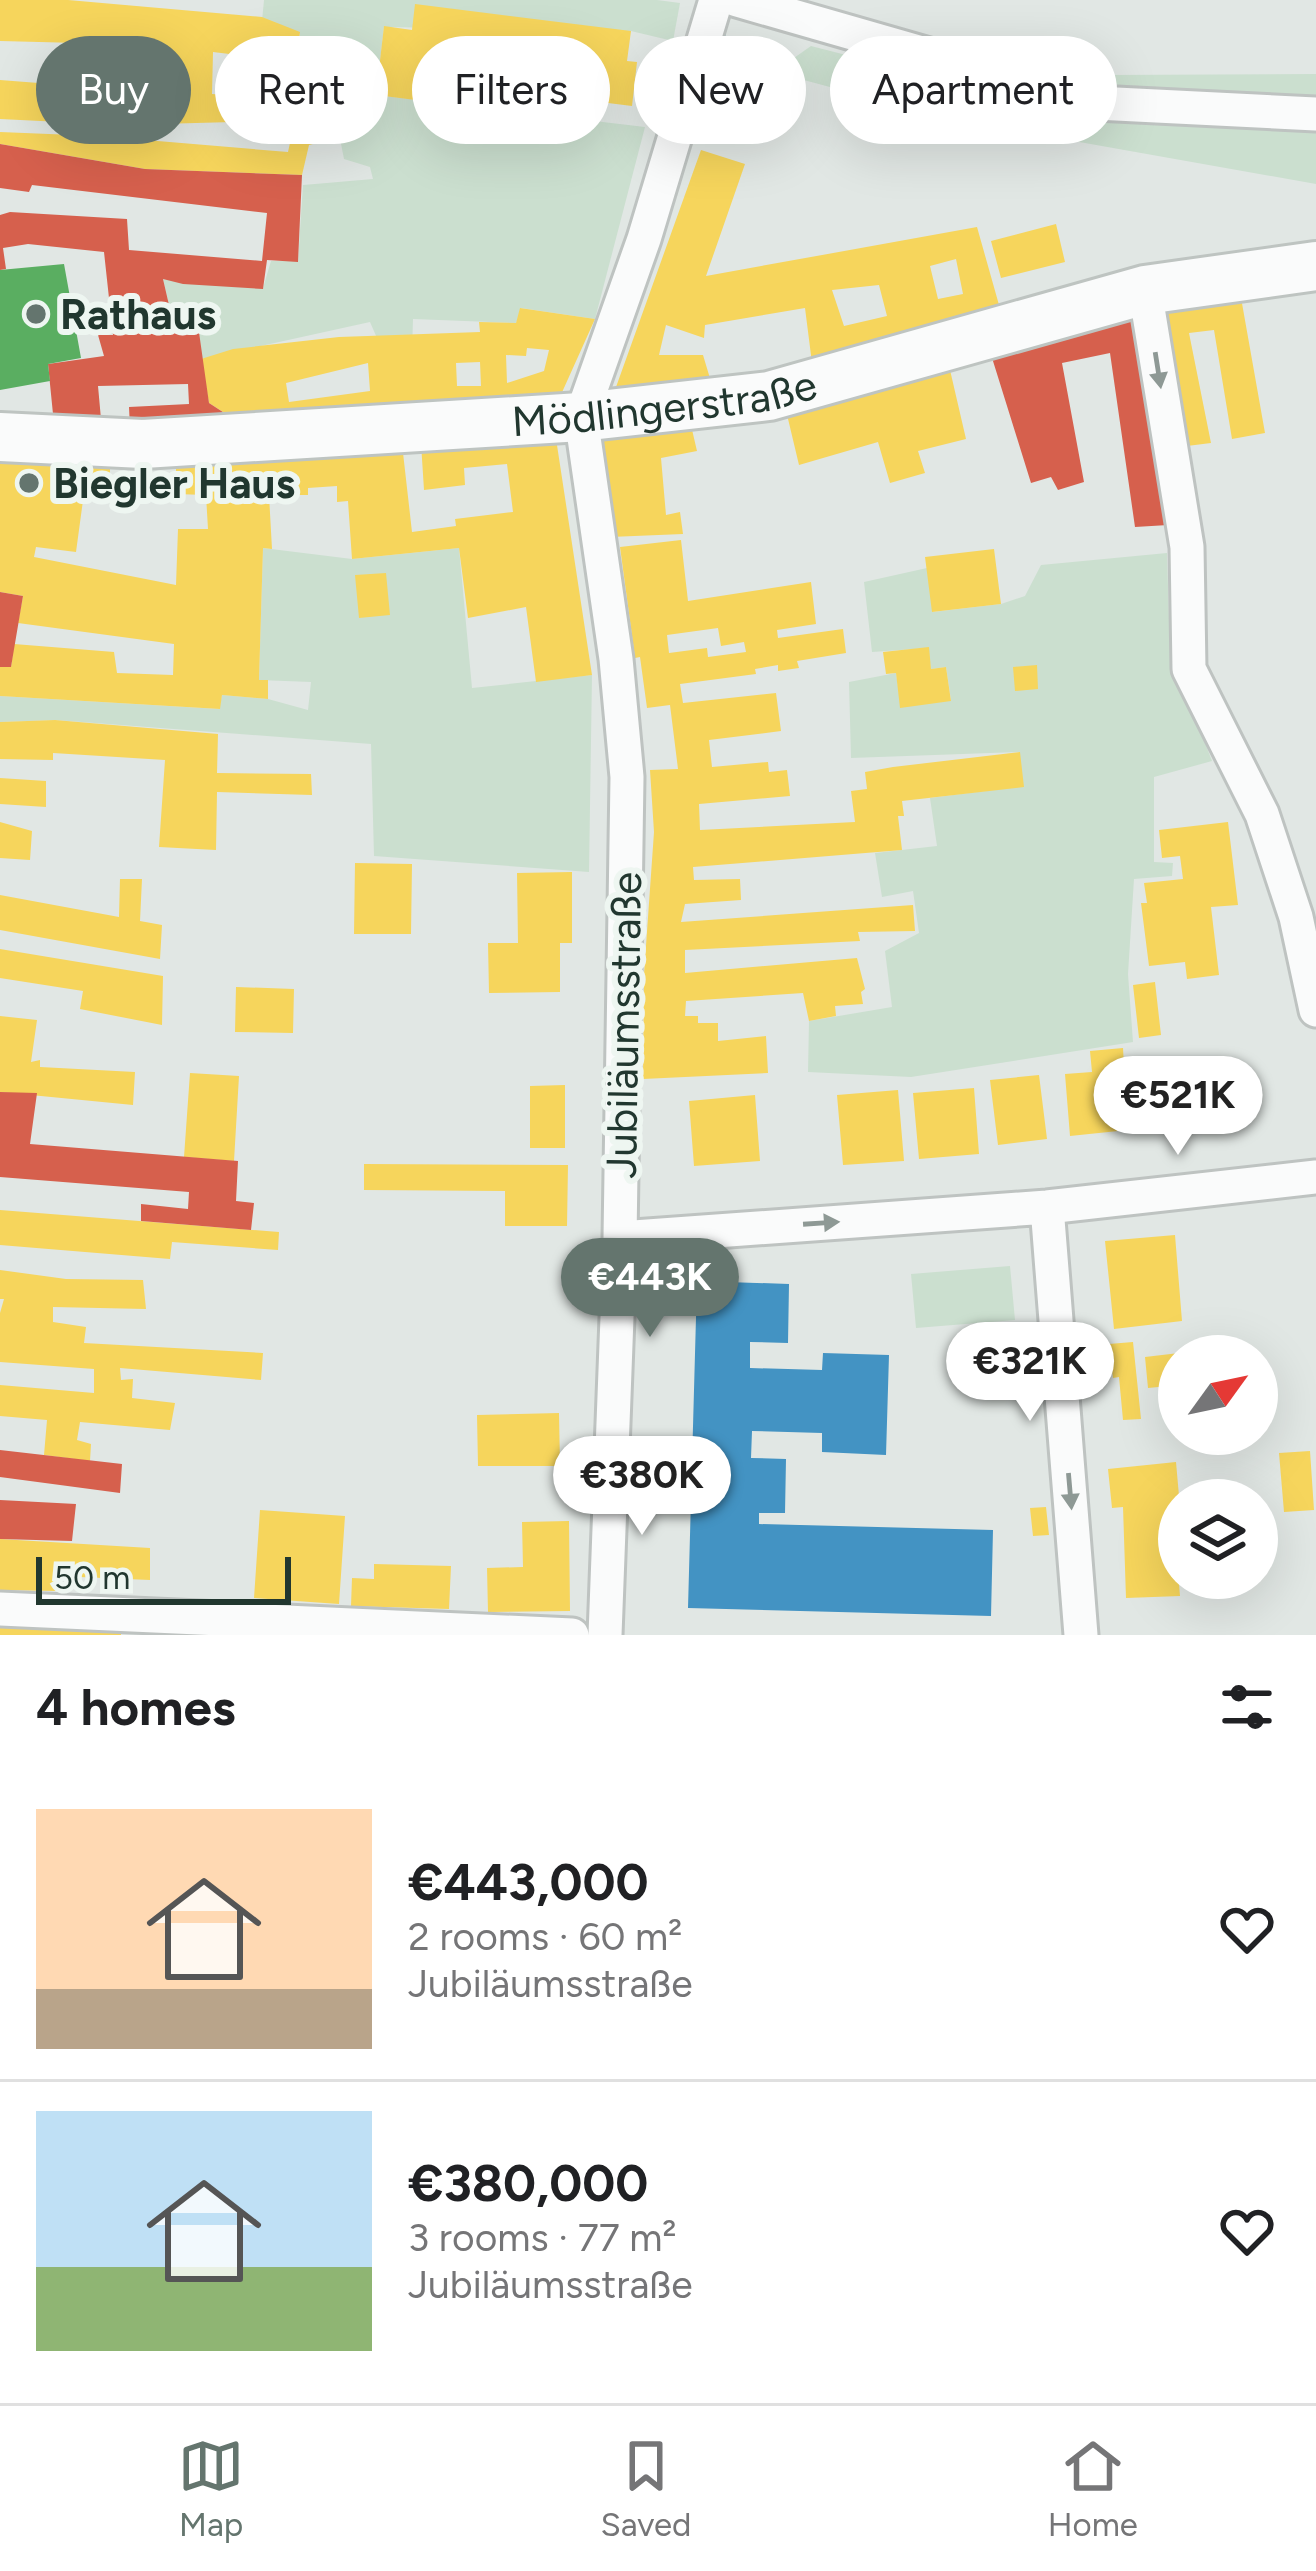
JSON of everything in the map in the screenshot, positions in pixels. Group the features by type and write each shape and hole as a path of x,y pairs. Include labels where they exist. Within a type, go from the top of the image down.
{"main road":[{"name":"Mödlingerstraße","path":"0,437 143,444 581,417 769,395 1145,290 1316,266"}],"street":[{"path":"581,417 644,238 716,0"},
{"path":"737,0 1096,103 1316,114"},
{"path":"1145,290 1187,547 1189,669 1262,814 1297,917 1316,1010"},
{"name":"Jubiläumsstraße","path":"581,417 616,658 627,776 620,1238 605,1635"},
{"path":"620,1238 1047,1207 1316,1177"},
{"path":"1047,1207 1081,1635"},
{"path":"0,1609 572,1635"}],"green space":[{"path":"264,0 680,3 674,36 631,31 384,27 383,36 300,36 262,21"},
{"path":"811,46 830,51 830,87 806,81 806,50"},
{"path":"1316,74 1316,184 1090,144 1117,144 1117,75"},
{"path":"388,96 412,99 412,144 610,144 610,123 634,126 634,144 641,144 595,319 521,308 516,323 413,319 412,352 384,354 370,322 201,359 197,319 172,318 163,279 263,288 271,261 298,261 303,185 373,179 370,167 344,159 341,144 388,144"},
{"path":"263,548 352,559 459,548 472,688 592,675 589,872 374,856 371,744 55,720 0,722 0,696 219,709 222,695 268,699 308,710 311,682 259,680"},
{"path":"1167,553 1170,652 1212,761 1154,777 1154,862 1173,863 1172,876 1134,879 1128,974 1133,1042 911,1077 808,1072 809,1021 892,1007 885,951 919,933 913,891 882,897 875,853 937,846 930,798 1023,786 1019,752 851,758 849,682 896,673 901,707 951,700 946,667 931,669 928,648 872,652 864,582 927,568 933,612 1001,604 1025,596 1041,565"},
{"path":"1010,1266 1015,1320 916,1328 911,1274"}],"building: Homes":[{"path":"0,0 68,0 262,17 300,32 299,36 215,36 215,122 191,123 191,36 36,36 36,42 0,41"},
{"path":"415,4 631,31 627,61 634,62 632,106 610,103 610,36 412,36 412,100 388,97 384,26 412,30"},
{"path":"0,80 36,83 36,121 0,119"},
{"path":"0,132 36,133 36,144 191,144 288,152 290,144 313,144 302,175 145,169 0,144"},
{"path":"701,150 745,164 706,276 977,227 1001,312 812,363 805,308 705,325 704,338 666,325 659,355 703,355 712,385 611,401","holes":["956,259 963,294 938,299 930,266","879,285 887,316 844,326 832,290"]},
{"path":"1056,224 1065,262 1001,278 991,241"},
{"path":"1240,292 1265,433 1232,439 1214,330 1189,333 1211,443 1179,447 1156,308"},
{"path":"520,308 595,319 559,399 245,426 209,403 201,359 233,349 339,337 480,332 479,322 516,323","holes":["527,348 549,350 544,371 507,383 506,355 526,356","480,362 481,386 457,386 456,363","368,363 370,391 289,402 286,383"]},
{"path":"947,357 966,439 918,451 925,473 890,483 878,442 799,465 784,402"},
{"path":"690,421 697,451 661,458 666,515 680,512 683,534 610,537 597,435"},
{"path":"555,432 592,675 536,682 526,607 468,618 459,548 352,559 348,501 337,502 337,486 308,488 308,495 269,495 272,549 263,548 259,680 268,680 268,699 222,695 220,709 0,696 0,667 11,667 14,644 114,652 117,673 173,675 174,644 18,623 23,596 0,592 0,451 110,453 110,487 58,479 57,489 84,493 76,552 36,547 34,557 176,585 178,529 208,529 206,495 176,494 176,453 402,444 412,532 456,526 455,519 513,512 507,464 464,468 465,485 424,490 421,443"},
{"path":"681,540 688,601 811,582 816,624 777,630 778,638 843,629 846,653 797,661 799,668 778,671 778,665 755,669 756,674 680,684 683,703 776,693 781,731 709,740 712,767 768,762 769,772 787,770 790,796 699,804 700,830 855,822 851,791 867,789 865,772 1020,752 1024,787 902,801 904,816 898,816 902,850 693,867 694,880 740,879 741,900 685,904 681,922 913,905 915,931 858,932 860,941 685,950 685,973 857,958 865,989 863,1004 835,1006 836,1016 809,1021 803,993 686,1001 685,1016 698,1016 698,1023 718,1023 718,1041 766,1036 768,1073 643,1079 644,974 654,832 650,770 678,769 670,705 647,708 620,547","holes":["718,628 721,646 744,642 746,652 708,657 707,648 669,653 667,635"]},
{"path":"994,549 1001,604 932,612 925,557"},
{"path":"386,573 390,615 359,618 355,575"},
{"path":"929,647 931,669 946,667 951,701 900,708 896,673 886,674 883,652"},
{"path":"1037,665 1038,689 1015,691 1013,667"},
{"path":"55,720 218,734 217,773 311,774 312,795 217,792 216,850 159,847 165,760 53,753 53,760 0,759 0,722"},
{"path":"0,778 46,781 46,807 0,804"},
{"path":"0,822 32,831 30,860 0,858"},
{"path":"1228,822 1238,905 1211,907 1219,975 1187,979 1185,962 1149,966 1141,903 1147,903 1144,883 1183,879 1180,856 1162,858 1159,830"},
{"path":"355,863 412,864 411,934 354,934"},
{"path":"572,872 572,943 560,943 560,992 489,993 488,943 518,943 517,873"},
{"path":"120,879 142,879 140,921 162,925 160,959 0,930 0,895 119,917"},
{"path":"0,949 163,976 162,1025 80,1009 83,991 0,978"},
{"path":"1155,982 1161,1035 1139,1038 1133,985"},
{"path":"236,987 294,989 293,1033 235,1032"},
{"path":"0,1016 37,1020 31,1062 40,1060 40,1067 135,1072 133,1105 0,1092"},
{"path":"1123,1048 1125,1084 1142,1082 1147,1128 1070,1136 1065,1074 1092,1072 1090,1051"},
{"path":"1218,1063 1221,1088 1232,1087 1236,1120 1160,1128 1155,1069"},
{"path":"190,1073 239,1076 234,1161 184,1157"},
{"path":"1039,1075 1047,1139 998,1145 990,1080"},
{"path":"565,1085 565,1148 530,1148 530,1086"},
{"path":"974,1088 979,1154 919,1159 913,1093"},
{"path":"898,1090 904,1161 843,1165 837,1095"},
{"path":"755,1095 760,1161 694,1166 689,1101"},
{"path":"364,1164 568,1165 567,1226 505,1226 505,1191 364,1190"},
{"path":"0,1210 279,1232 278,1250 172,1242 170,1259 0,1245"},
{"path":"1175,1235 1182,1321 1114,1329 1105,1241"},
{"path":"0,1270 66,1279 143,1280 146,1309 53,1307 53,1322 86,1327 84,1343 263,1353 261,1380 120,1368 121,1380 133,1379 132,1398 175,1403 170,1430 80,1422 77,1440 91,1444 90,1461 44,1455 47,1420 0,1416 0,1385 94,1393 94,1369 0,1362 4,1299 0,1299"},
{"path":"1133,1342 1141,1419 1123,1420 1119,1377 1113,1378 1109,1344"},
{"path":"1158,1355 1158,1387 1148,1388 1145,1357"},
{"path":"559,1413 560,1466 478,1466 477,1415"},
{"path":"1310,1451 1314,1510 1284,1512 1279,1453"},
{"path":"1176,1462 1178,1479 1158,1479 1158,1597 1126,1598 1123,1507 1112,1508 1108,1469"},
{"path":"1046,1507 1049,1535 1033,1536 1030,1508"},
{"path":"260,1510 345,1516 339,1604 254,1598"},
{"path":"569,1521 570,1611 488,1612 487,1568 523,1567 522,1522"},
{"path":"0,1539 150,1548 150,1580 56,1576 56,1591 0,1590"},
{"path":"374,1564 451,1566 449,1609 351,1606 352,1578 374,1579"},
{"path":"0,1625 121,1631 121,1635 0,1635"}],"building: Shops":[{"path":"0,144 145,169 302,175 298,262 267,260 263,289 163,279 172,318 197,318 209,403 229,416 130,429 129,407 189,404 188,384 98,386 101,419 54,424 48,364 104,356 98,335 113,335 104,252 28,244 3,248 6,269 0,270 0,215 127,219 129,250 262,261 267,213 32,185 29,192 0,188"},
{"path":"1136,311 1168,525 1135,527 1110,353 1062,363 1084,482 1058,490 1051,477 1031,483 988,345"},
{"path":"0,592 23,596 11,667 0,667"},
{"path":"0,1092 37,1093 30,1144 238,1161 236,1201 254,1203 251,1230 141,1221 141,1204 188,1209 189,1192 0,1177"},
{"path":"0,1450 122,1464 120,1493 0,1477"},
{"path":"0,1500 76,1504 72,1541 0,1539"}],"building: Schools":[{"path":"697,1281 789,1284 788,1343 750,1342 750,1368 822,1370 823,1353 889,1355 886,1455 822,1452 822,1433 752,1431 751,1458 786,1459 785,1513 759,1513 759,1524 993,1530 991,1616 688,1608"}],"building: Public":[{"name":"Rathaus","path":"64,264 81,358 48,364 50,381 0,390 0,270"}],"place":[{"name":"Rathaus","path":"36,314"},
{"name":"Biegler Haus","path":"29,483"}]}
